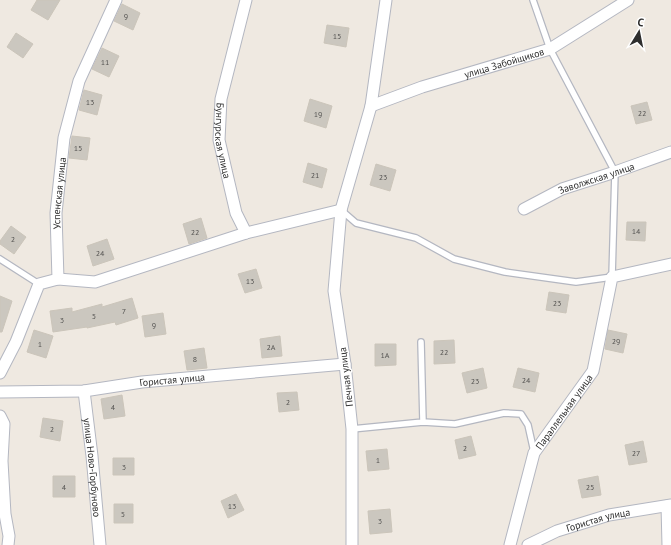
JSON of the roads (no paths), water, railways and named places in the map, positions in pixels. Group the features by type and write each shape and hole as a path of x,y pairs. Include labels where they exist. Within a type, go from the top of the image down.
{"street":[{"name":"Успенская улица","path":"58,279 56,213 64,138 78,81 116,0"},
{"name":"Бунгурская улица","path":"246,0 221,99 219,140 236,213 246,233"},
{"path":"0,374 16,342 39,284 58,279 95,282 246,233 341,210 371,106 386,0"},
{"name":"улица Забойщиков","path":"371,106 422,87 550,49 628,0"},
{"name":"Заволжская улица","path":"524,209 562,189 671,152"},
{"name":"Печная улица","path":"341,210 334,290 345,364 352,429 352,545"},
{"path":"612,277 671,264"},
{"name":"Параллельная улица","path":"510,545 534,453 592,371 612,277"},
{"name":"Гористая улица","path":"0,392 84,390 142,382 345,364"},
{"name":"улица Ново-Горбуново","path":"84,390 100,545"},
{"path":"0,416 4,424 2,461 3,514 9,536 8,545"},
{"path":"668,545 669,505"},
{"name":"Гористая улица","path":"528,545 557,530 609,515 669,505"}],"lane":[{"path":"341,210 356,223 416,238 454,259 505,272 576,282 612,277 615,172 550,49 533,0"},
{"path":"0,259 39,284"},
{"path":"421,342 423,422"},
{"path":"352,429 423,422 455,424 504,413 521,414 528,425 534,453"}]}
